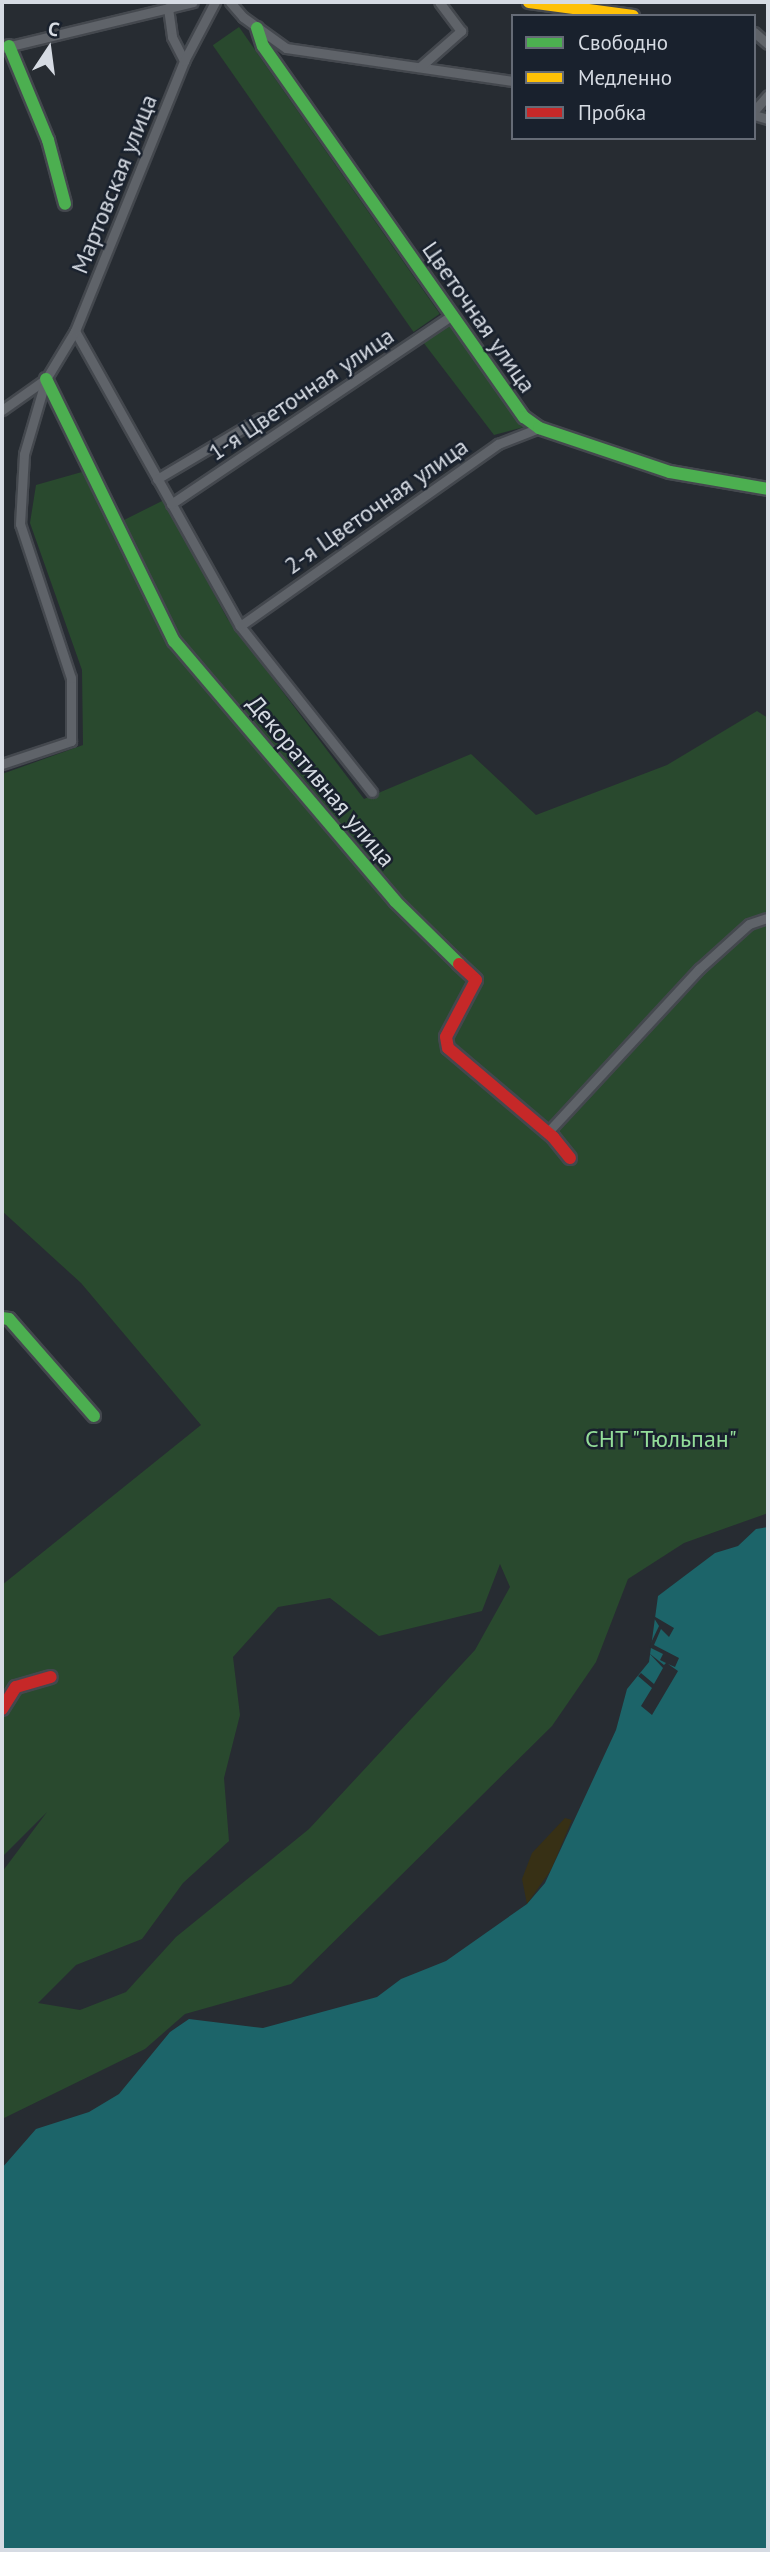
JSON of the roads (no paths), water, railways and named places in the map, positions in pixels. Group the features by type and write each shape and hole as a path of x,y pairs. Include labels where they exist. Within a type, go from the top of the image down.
{"street":[{"path":"65,204 48,140 5,47 193,2"},
{"name":"Мартовская улица","path":"46,379 75,331 184,61 215,2"},
{"path":"230,2 257,28 286,48 511,81"},
{"path":"420,67 461,31 439,2"},
{"path":"529,2 618,14"},
{"path":"168,8 172,37 184,61"},
{"name":"Цветочная улица","path":"257,28 263,46 524,417 539,428 670,472 768,489"},
{"path":"756,111 768,96"},
{"name":"1-я Цветочная улица","path":"171,504 452,316"},
{"path":"75,331 240,626 372,792"},
{"path":"2,410 46,379"},
{"path":"2,764 71,741 71,678 20,524 24,454 46,379"},
{"name":"Декоративная улица","path":"46,379 174,641 395,901 476,980 446,1037 448,1048 547,1133 570,1158"},
{"path":"157,479 260,418"},
{"name":"2-я Цветочная улица","path":"240,626 498,443 539,428"},
{"path":"547,1133 699,969 749,925 766,918"},
{"path":"2,1318 9,1319 94,1416"},
{"path":"2,1709 16,1687 51,1677"}],"water":[{"path":"768,1527 768,2550 2,2550 2,2168 36,2129 89,2112 119,2094 170,2032 189,2019 263,2028 377,1997 401,1979 446,1961 527,1904 545,1883 616,1730 627,1689 649,1662 658,1596 715,1553 738,1546 756,1529"}],"park label":[{"name":"СНТ \"Тюльпан\"","path":"661,1439"}]}
